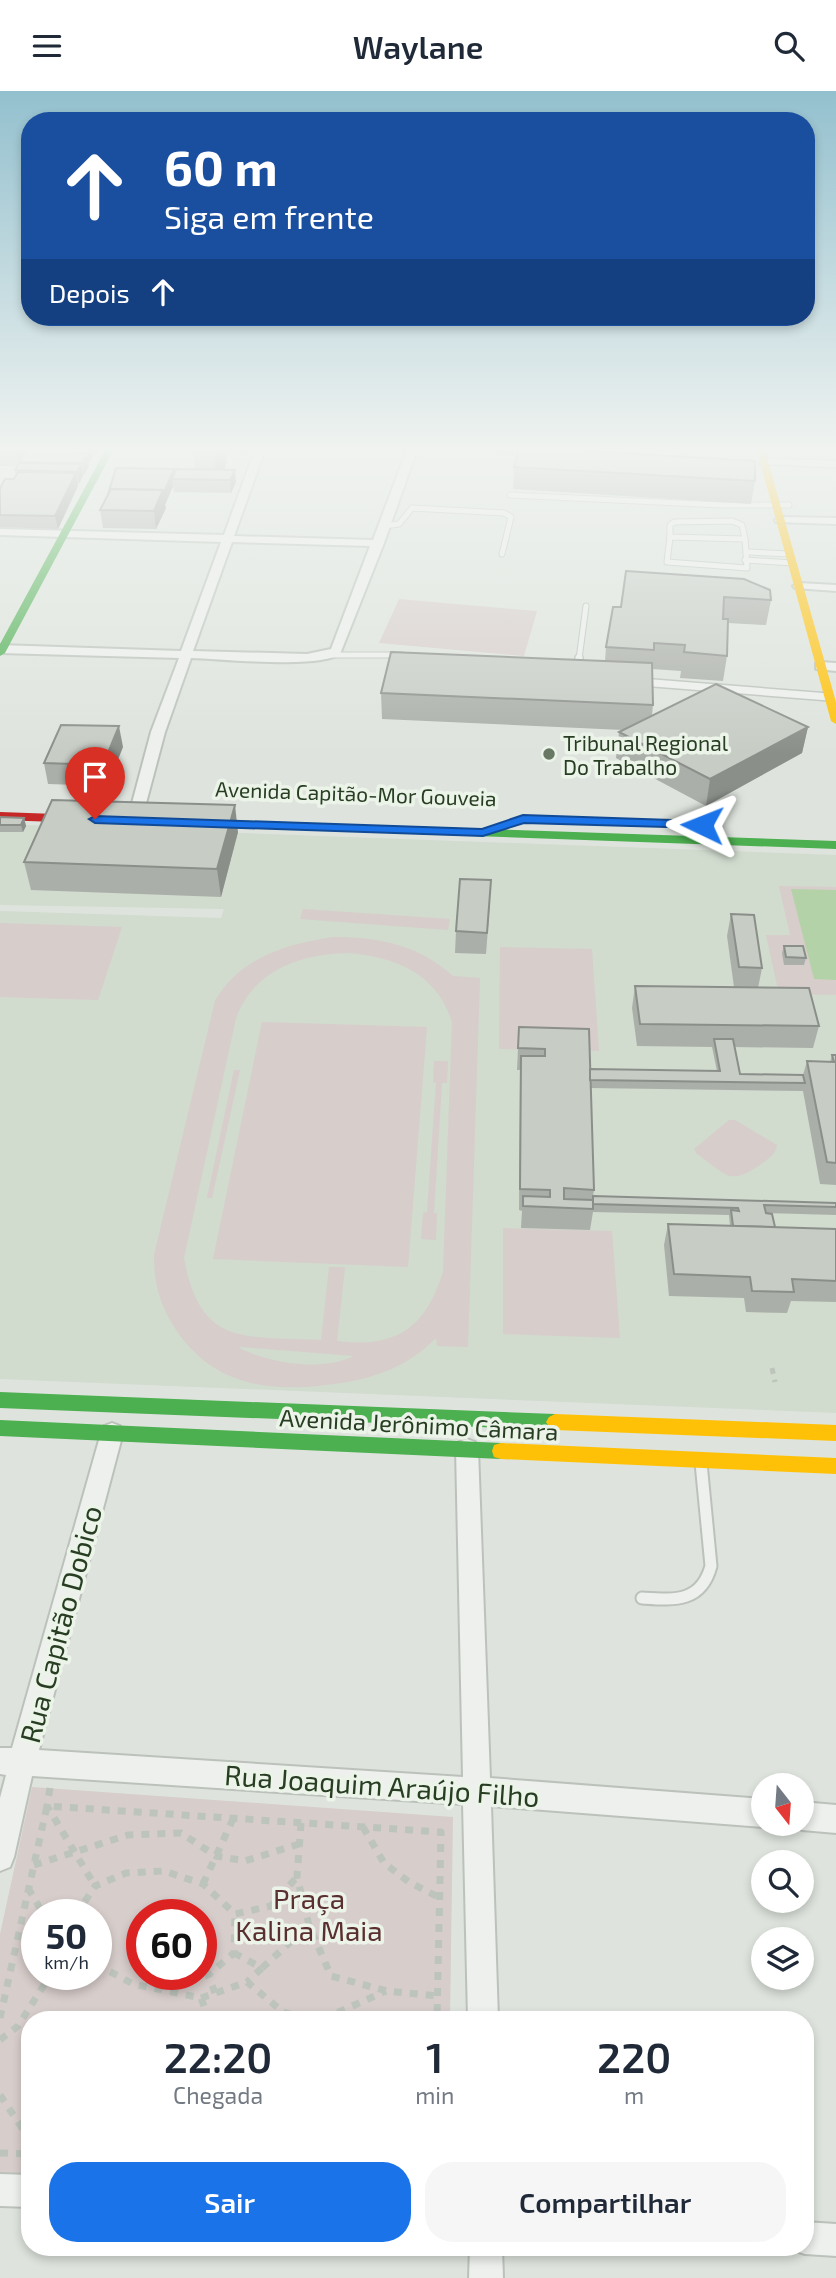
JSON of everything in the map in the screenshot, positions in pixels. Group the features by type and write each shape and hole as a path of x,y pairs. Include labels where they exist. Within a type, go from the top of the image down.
{"main road":[{"path":"1,650 57,549"},
{"path":"790,549 791,558 807,587 832,646"},
{"path":"796,549 828,666 829,697 836,721"},
{"path":"0,802 97,812 0,816"},
{"name":"Avenida Capitão-Mor Gouveia","path":"836,829 523,819 181,815 483,832 836,845"},
{"path":"483,832 523,819"},
{"path":"727,825 771,842"},
{"name":"Avenida Jerônimo Câmara","path":"0,1400 836,1433"},
{"name":"Avenida Jerônimo Câmara","path":"0,1427 836,1466"}],"street":[{"path":"137,812 158,732 224,549"},
{"path":"1,650 307,658 333,653 376,549"},
{"path":"807,587 836,588"},
{"name":"Rua Capitão Dobico","path":"0,1857 11,1761 112,1433"},
{"path":"467,1449 483,2011"},
{"name":"Rua Joaquim Araújo Filho","path":"11,1761 478,1791 751,1812"},
{"path":"814,1817 836,1819"},
{"path":"0,2190 21,2191"},
{"path":"814,2239 836,2241"},
{"path":"486,2256 486,2278"}],"lane":[{"path":"502,554 503,549"},
{"path":"669,549 667,562 671,572"},
{"path":"667,562 748,571 745,560 747,549"},
{"path":"748,552 791,558"},
{"path":"745,560 791,558"},
{"path":"576,677 586,606"},
{"path":"333,653 411,656"},
{"path":"566,676 589,678"},
{"path":"629,681 829,697"},
{"path":"642,1598 684,1597 699,1591 709,1580 711,1566 701,1459"}],"path":[{"path":"772,1368 775,1382"},
{"path":"47,1806 441,1832 437,2011"},
{"path":"47,1806 95,1886"},
{"path":"0,2018 47,1806"},
{"path":"204,1884 233,1819"},
{"path":"301,1823 297,1877 309,1924 331,1976 387,1991 438,1996"},
{"path":"363,1827 384,1863 409,1882 440,1898"},
{"path":"34,1865 128,1835 181,1833 216,1856 245,1861 299,1844"},
{"path":"86,1899 95,1886 126,1873 164,1871 204,1884 234,1914 234,1953 208,1975 215,1993"},
{"path":"234,1914 271,1906 297,1877"},
{"path":"28,1888 35,1899"},
{"path":"112,1972 134,1984 201,1998 247,1982 309,1924"},
{"path":"234,1953 262,1968"},
{"path":"247,1982 281,2011"},
{"path":"28,2011 41,1990"},
{"path":"341,2011 387,1991"},
{"path":"201,1998 206,2011"},
{"path":"0,2040 21,2021"},
{"path":"0,2095 21,2126"},
{"path":"0,2153 21,2154"}],"shaded area":[{"path":"0,824 836,855 836,1413 0,1379 0,911 221,918 224,909 0,905"},
{"path":"791,889 836,890 836,980 814,979"}],"green space":[{"path":"399,599 537,611 524,656 379,643"},
{"path":"779,886 836,887 836,995 779,994 766,935 790,935"},
{"path":"303,909 450,919 448,930 300,919"},
{"path":"0,923 122,927 98,1000 0,997"},
{"path":"333,937 398,945 426,957 453,976 480,978 468,1347 437,1346 436,1338 399,1365 357,1380 303,1387 259,1385 220,1371 203,1360 187,1344 173,1325 161,1300 156,1283 154,1255 215,1001 225,986 251,963 282,949","holes":["348,953 382,959 412,971 436,991 452,1022 443,1272 436,1292 417,1321 392,1337 376,1341 337,1341 345,1267 329,1267 321,1340 248,1336 230,1331 214,1322 201,1308 191,1287 184,1258 236,1018 254,988 281,968 313,957","240,1347 354,1356 327,1364 296,1364 266,1358"]},
{"path":"500,947 592,949 599,1051 499,1049"},
{"path":"262,1022 427,1027 408,1267 213,1259"},
{"path":"434,1061 448,1061 447,1083 442,1083 434,1213 437,1213 436,1240 421,1239 423,1213 427,1212 436,1083 433,1082"},
{"path":"234,1070 240,1070 212,1198 207,1198"},
{"path":"729,1120 735,1120 777,1145 774,1153 764,1162 736,1176 723,1173 694,1149"},
{"path":"503,1228 612,1231 620,1338 503,1334"},
{"name":"Praça Kalina Maia","path":"32,1787 453,1817 450,2011 21,2011 21,2178 0,2177 0,1934"}],"building":[{"path":"626,571 744,579 770,590 771,600 724,597 723,619 728,619 727,656 684,652 685,645 654,643 654,650 606,647 613,607 621,607"},
{"path":"391,652 652,663 653,705 381,693"},
{"path":"716,684 808,727 710,779 619,732"},
{"path":"61,725 119,726 103,765 44,763"},
{"path":"52,800 235,805 217,869 24,862"},
{"path":"0,817 24,818 21,825 0,825"},
{"path":"460,879 491,880 487,933 456,931"},
{"path":"731,914 754,915 762,968 739,967"},
{"path":"784,946 803,946 806,958 786,957"},
{"path":"635,986 809,988 819,1026 640,1024"},
{"path":"519,1027 589,1029 594,1190 564,1188 564,1199 593,1200 593,1209 523,1206 523,1196 550,1197 550,1190 520,1189 521,1056 545,1056 545,1049 518,1048"},
{"path":"714,1039 733,1039 740,1074 803,1075 805,1083 590,1080 590,1069 720,1071"},
{"path":"832,1055 836,1055 836,1163 827,1162 807,1061 834,1062"},
{"path":"593,1196 836,1203 836,1207 764,1205 766,1213 772,1214 775,1227 733,1226 731,1210 739,1211 738,1208 593,1204"},
{"path":"668,1224 836,1229 836,1281 792,1279 794,1292 752,1291 750,1277 674,1274"}],"traffic: fast":[{"path":"0,653 56,549"},
{"path":"196,823 836,845"},
{"path":"0,1400 555,1422"},
{"path":"0,1428 501,1451"}],"traffic: slow":[{"path":"788,549 836,721"},
{"path":"555,1422 836,1433"},
{"path":"501,1451 836,1466"}],"traffic: jam":[{"path":"0,816 84,819"}],"place":[{"name":"Tribunal Regional Do Trabalho","path":"549,754"}],"route":[{"path":"95,819 483,832 523,819 702,825"}]}
